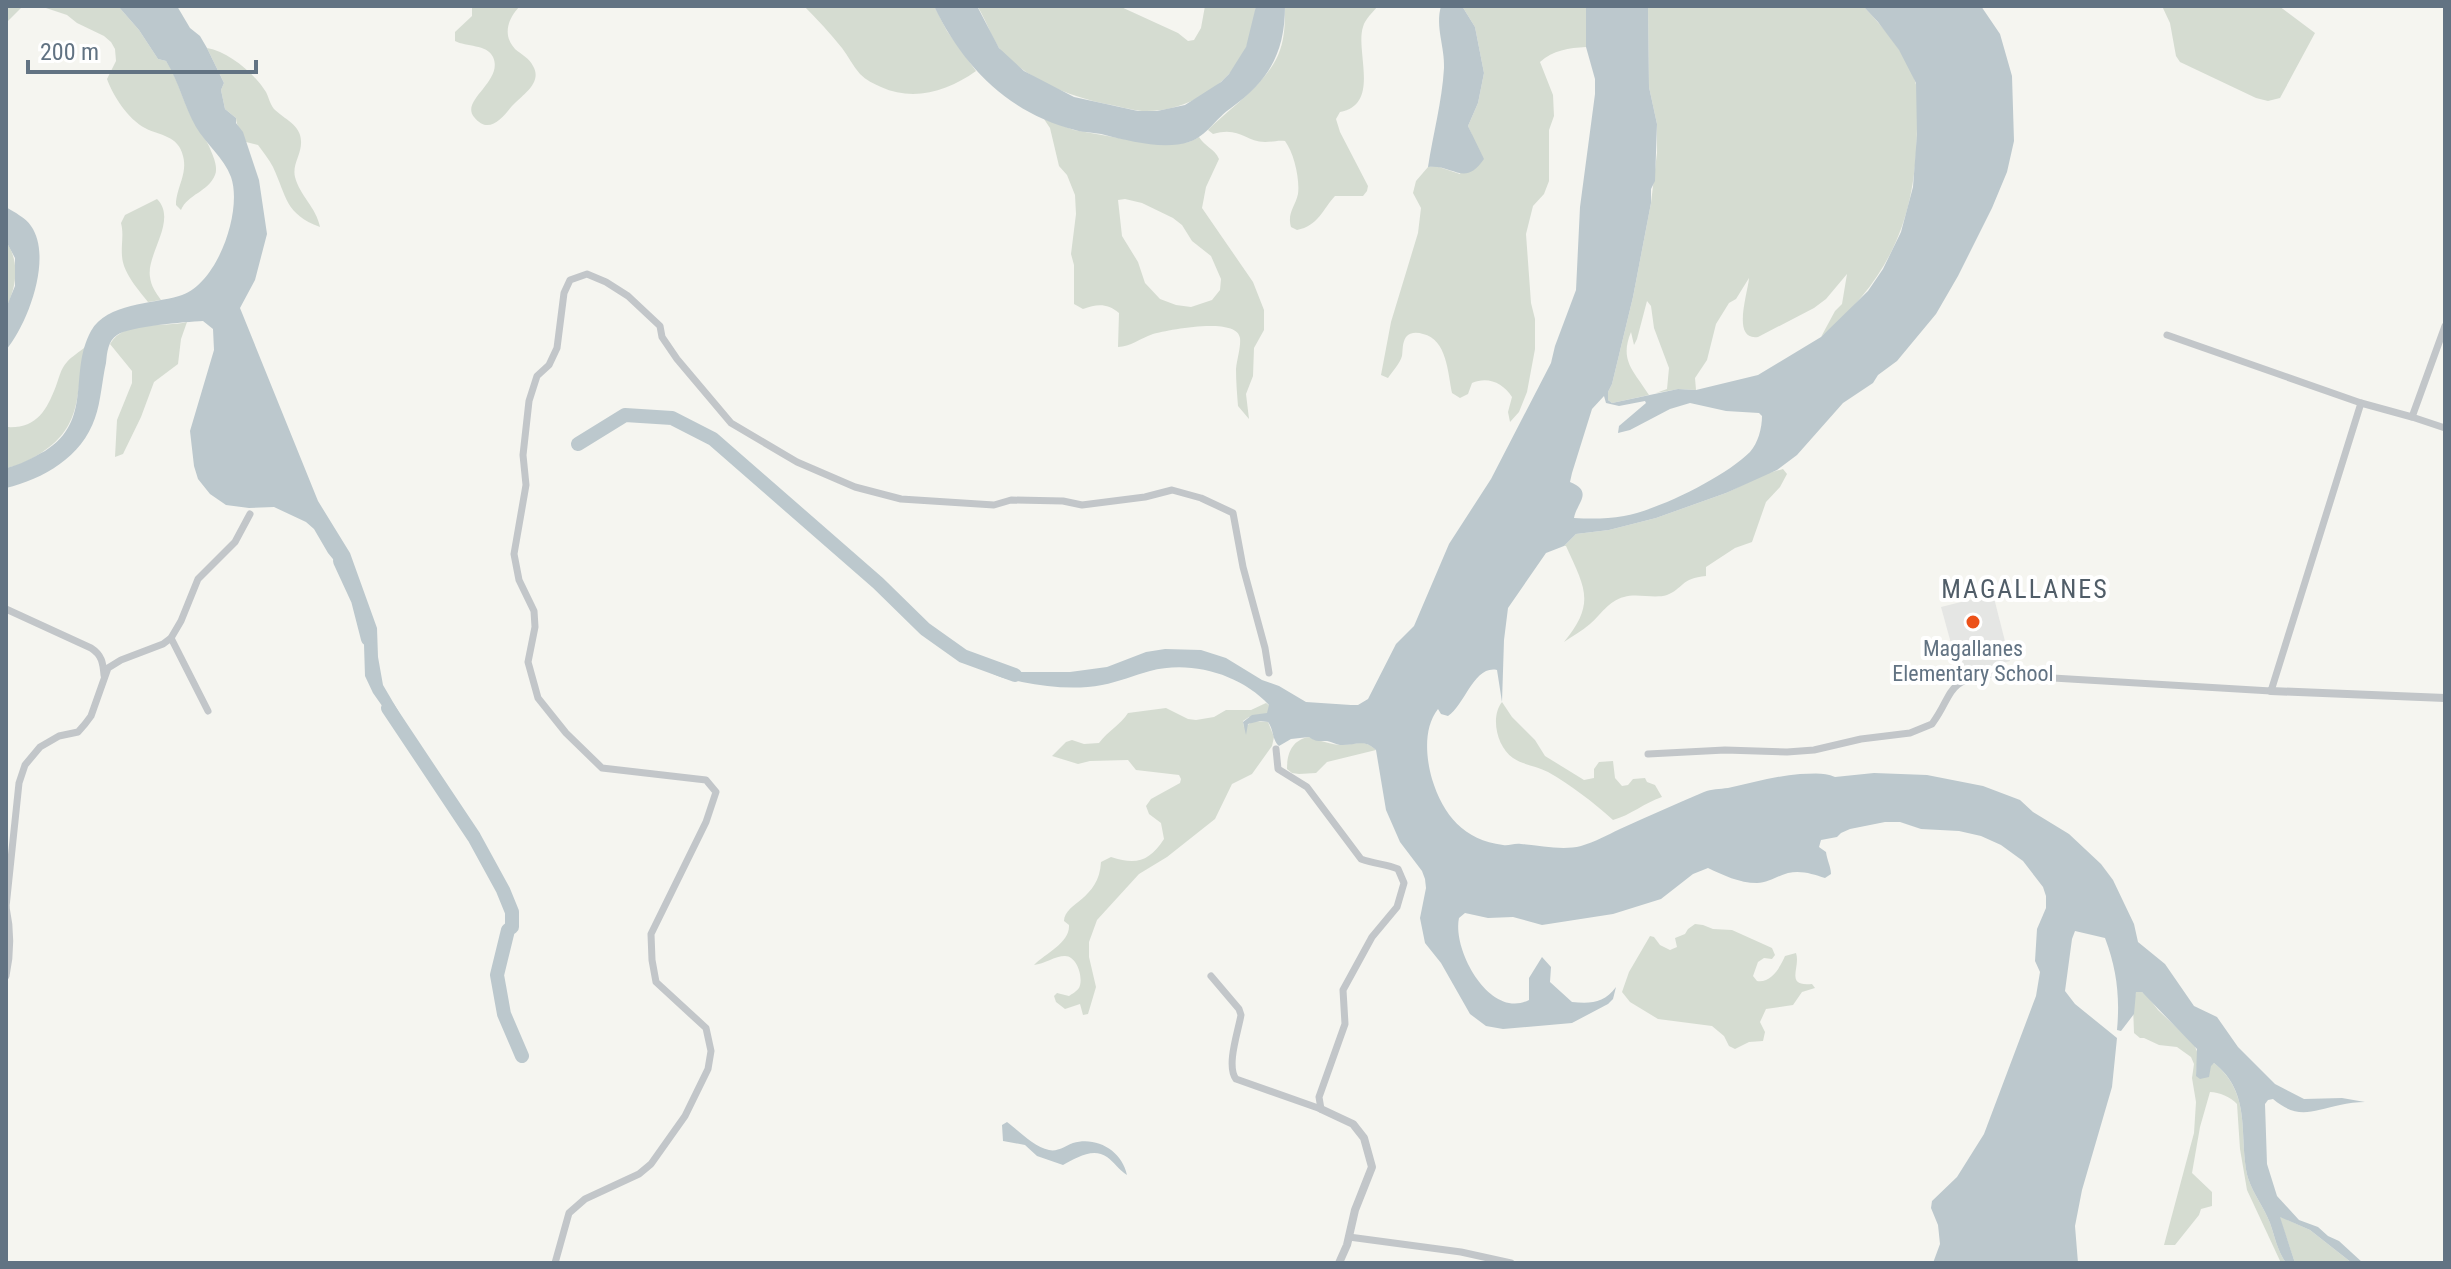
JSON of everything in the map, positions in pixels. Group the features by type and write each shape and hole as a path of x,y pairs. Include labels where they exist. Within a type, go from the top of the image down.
{"street":[{"path":"555,1263 569,1213 585,1199 639,1174 651,1164 685,1116 708,1069 711,1051 706,1028 656,982 651,934 706,822 716,792 706,780 602,768 566,733 538,698 528,662 535,627 534,611 519,580 514,554 526,485 523,455 529,401 537,376 549,365 557,348 564,293 570,280 587,274 628,296 660,326 662,337 677,359 731,423 797,462 855,487 901,499 994,505 1011,500 1063,501 1082,505 1145,497 1172,490 1201,498 1233,513 1269,673"},
{"path":"2412,417 2445,326"},
{"path":"2167,335 2361,403 2445,428"},
{"path":"2271,691 2361,403"},
{"path":"6,976 9,924 6,907 20,776 25,765 47,742 78,732 85,724 91,716 108,668 171,638 198,579 235,542 250,514"},
{"path":"6,609 99,653 104,677"},
{"path":"171,638 208,711"},
{"path":"1648,754 1814,750 1861,739 1910,733 1932,724 1950,690 1958,683 1969,677 1988,674 2445,698"},
{"path":"1276,749 1278,769 1307,787 1361,859 1398,869 1404,883 1397,907 1372,937 1343,990 1345,1024 1319,1097 1321,1109"},
{"path":"1211,976 1241,1015 1232,1066 1236,1079 1321,1109 1353,1124 1364,1138 1372,1167 1339,1263"},
{"path":"1349,1237 1461,1252 1511,1263"}],"shaded area":[{"path":"6,6 40,6 22,7 6,23"},
{"path":"40,6 118,6 158,59 166,61 216,166 212,181 188,200 181,210 176,205 184,169 181,149 168,137 139,124 117,100 107,79 116,61 111,42 67,15"},
{"path":"118,6 177,6 190,28 200,36 224,83 221,90 225,109 236,118 243,132 259,180 267,234 255,280 240,308 318,501 350,553 377,628 383,685 407,726 392,720 373,693 365,676 360,600 314,529 274,507 226,505 210,494 198,479 190,431 214,350 213,329 203,321 145,327 114,337 108,351 95,418 81,444 47,472 6,488 6,468 45,451 60,439 70,425 78,395 84,347 98,322 119,310 179,296 193,289 215,263 230,227 234,191 228,170 196,127 166,61 158,59"},
{"path":"472,6 520,6 510,21 509,38 515,49 530,61 535,72 530,88 490,125 480,122 471,111 493,74 493,57 481,48 455,41 455,32 472,16"},
{"path":"804,6 934,6 947,31 976,71 954,84 930,92 906,94 881,87 860,74 837,42"},
{"path":"934,6 977,6 999,48 1024,71 1074,97 1138,111 1157,111 1185,105 1229,74 1246,47 1256,6 1285,6 1282,38 1265,76 1201,136 1189,142 1169,145 1079,131 1029,112 974,68"},
{"path":"977,6 1119,6 1178,33 1188,41 1194,40 1201,28 1205,6 1256,6 1246,48 1217,86 1174,107 1142,111 1079,97 1030,75 1003,53"},
{"path":"1285,6 1378,6 1367,18 1361,37 1364,76 1360,99 1340,112 1336,119 1368,186 1367,191 1363,196 1335,196 1315,221 1297,230 1291,227 1290,218 1298,194 1297,174 1285,141 1258,141 1235,133 1213,134 1208,130 1259,83 1275,61 1283,40"},
{"path":"1441,6 1462,6 1475,27 1484,73 1478,103 1468,126 1484,159 1477,168 1464,173 1428,167 1444,68 1439,22"},
{"path":"1462,6 1586,6 1586,47 1562,50 1540,62 1553,95 1554,116 1549,130 1549,181 1544,194 1533,206 1526,234 1535,349 1527,392 1519,412 1510,422 1508,412 1512,397 1500,385 1478,381 1472,383 1468,394 1460,398 1452,393 1442,350 1431,337 1423,334 1408,335 1396,367 1388,378 1381,375 1391,322 1418,233 1421,208 1413,193 1416,181 1428,167 1436,166 1460,174 1472,135 1468,126 1478,103 1484,73 1475,27"},
{"path":"1586,6 1648,6 1649,87 1657,124 1655,181 1651,189 1633,297 1608,392 1608,400 1612,403 1678,389 1696,390 1758,375 1821,337 1868,291 1883,269 1901,232 1913,187 1917,134 1916,83 1899,50 1863,6 1981,6 2000,34 2012,76 2014,141 2007,172 1992,208 1936,314 1897,361 1878,375 1873,383 1843,403 1797,455 1777,470 1726,493 1656,518 1609,530 1576,534 1564,546 1546,553 1508,608 1502,702 1497,670 1489,670 1476,679 1454,711 1448,716 1438,709 1433,717 1427,753 1432,779 1442,804 1457,824 1477,838 1505,845 1566,848 1591,842 1707,791 1791,775 1927,775 1983,786 2020,800 2033,812 2069,834 2101,864 2113,880 2134,924 2138,942 2165,964 2194,1006 2217,1017 2238,1047 2275,1084 2304,1099 2342,1098 2365,1102 2305,1112 2290,1110 2273,1099 2265,1104 2267,1164 2277,1196 2299,1220 2318,1227 2339,1241 2363,1263 2352,1263 2310,1230 2280,1217 2295,1263 2286,1263 2248,1178 2242,1116 2234,1088 2226,1075 2214,1063 2209,1077 2200,1079 2196,1076 2197,1049 2142,992 2136,992 2134,1014 2121,1031 2117,1030 2117,984 2105,938 2075,931 2065,991 2075,1004 2117,1038 2112,1087 2082,1190 2075,1226 2078,1263 1933,1263 1940,1244 1932,1201 1957,1177 1984,1134 2036,996 2040,972 2035,961 2037,929 2046,908 2043,887 2023,861 2001,845 1981,836 1885,822 1850,829 1837,837 1821,840 1819,847 1826,852 1831,871 1825,878 1793,872 1765,882 1750,883 1708,868 1693,874 1661,899 1613,914 1542,925 1513,917 1488,918 1465,913 1459,918 1458,932 1468,963 1488,991 1501,1000 1515,1004 1529,1000 1529,978 1542,957 1551,967 1550,982 1572,1002 1597,1001 1616,987 1608,1004 1572,1023 1503,1029 1486,1026 1470,1014 1441,963 1425,943 1420,918 1425,879 1400,842 1386,810 1376,750 1371,746 1363,743 1340,745 1309,737 1291,739 1279,746 1268,722 1260,721 1248,724 1246,735 1243,722 1252,715 1267,713 1269,705 1244,685 1214,672 1166,668 1108,684 1072,688 1011,680 983,667 1013,672 1070,672 1107,667 1146,652 1201,650 1226,658 1306,702 1358,705 1368,699 1396,644 1414,626 1449,544 1491,479 1551,363 1576,290 1580,207 1595,94 1595,79 1586,47","holes":["1604,396 1606,403 1619,406 1646,403 1619,426 1618,433 1690,403 1726,411 1759,413 1762,416 1761,425 1750,452 1725,472 1690,491 1638,513 1574,518 1583,494 1570,482 1572,473 1592,409"]},
{"path":"1648,6 1863,6 1900,51 1915,81 1918,105 1915,161 1904,219 1894,245 1865,293 1821,337 1842,304 1847,274 1814,308 1758,337 1745,332 1743,324 1749,278 1716,324 1707,360 1695,378 1696,390 1656,393 1667,389 1669,368 1647,301 1634,345 1631,332 1627,358 1649,395 1612,403 1608,400 1608,392 1633,297 1657,153 1657,124 1649,87"},
{"path":"2162,6 2279,6 2315,33 2280,98 2268,101 2180,62 2170,23"},
{"path":"207,48 224,54 248,71 266,92 274,109 298,131 301,146 295,177 320,227 293,210 268,158 258,145 246,142 236,118 225,109 221,90 224,83"},
{"path":"1044,119 1074,130 1152,144 1176,144 1199,137 1217,156 1219,159 1206,187 1202,208 1253,282 1264,310 1264,330 1254,348 1253,376 1246,394 1249,419 1238,406 1236,369 1240,338 1236,331 1215,326 1186,328 1153,334 1118,347 1119,313 1106,306 1083,309 1074,304 1071,254 1075,195 1067,175 1059,166 1050,128","holes":["1118,200 1142,203 1173,218 1182,225 1192,241 1211,256 1221,279 1220,290 1212,300 1191,307 1176,305 1160,299 1145,283 1138,262 1122,236"]},
{"path":"157,199 163,207 164,217 150,277 161,300 148,302 125,269 121,223 125,215"},
{"path":"6,207 31,226 37,239 39,272 29,308 6,350 6,308 15,286 15,258 6,241"},
{"path":"6,241 13,257 15,274 13,291 6,308"},
{"path":"187,322 178,364 154,382 123,454 115,457 117,420 132,383 132,371 110,344 117,336 135,328"},
{"path":"86,346 76,405 65,430 41,453 6,468 6,427 25,425 44,411 65,364"},
{"path":"1783,469 1787,474 1766,502 1752,542 1735,548 1706,567 1706,576 1687,581 1672,593 1618,599 1587,627 1564,642 1584,606 1578,573 1564,546 1576,534 1609,530 1656,518"},
{"name":"Magallanes Elementary School","path":"1993,594 2010,661 1960,676 1941,607"},
{"path":"1502,702 1545,756 1584,780 1594,778 1594,769 1599,762 1613,761 1615,778 1622,786 1633,779 1645,778 1655,785 1662,797 1613,820 1557,777 1507,753 1499,739 1496,723"},
{"path":"1266,703 1270,706 1268,716 1249,717 1243,721 1244,727 1254,721 1268,722 1274,737 1272,746 1252,774 1232,784 1215,819 1167,857 1139,874 1097,920 1089,942 1096,987 1088,1014 1083,1015 1080,1004 1065,1009 1054,996 1057,993 1069,996 1079,988 1081,979 1076,963 1065,956 1034,965 1066,937 1069,925 1064,921 1066,915 1095,885 1101,862 1111,857 1141,860 1158,847 1164,839 1161,823 1149,814 1146,806 1151,799 1180,783 1181,779 1179,775 1136,770 1128,760 1078,764 1052,756 1072,740 1084,744 1099,743 1128,713 1166,708 1196,720 1214,717 1226,710 1251,710"},
{"path":"1309,737 1340,745 1364,743 1376,750 1327,762 1316,773 1292,773 1287,769 1289,753 1298,741"},
{"path":"1695,924 1732,930 1772,948 1775,955 1772,959 1764,958 1758,962 1753,976 1757,981 1771,977 1785,956 1796,953 1796,979 1815,988 1802,992 1793,1005 1766,1009 1760,1022 1765,1032 1763,1041 1749,1042 1735,1049 1712,1026 1658,1019 1630,1002 1622,992 1629,972 1650,936 1670,950 1677,947 1675,938 1685,934"},
{"path":"2136,992 2148,997 2194,1044 2198,1054 2196,1075 2214,1063 2234,1088 2242,1116 2248,1178 2286,1263 2281,1263 2247,1190 2237,1104 2213,1092 2210,1092 2200,1127 2192,1173 2212,1192 2212,1206 2201,1209 2175,1245 2164,1245 2194,1133 2194,1064 2191,1057 2177,1047 2159,1045 2134,1033"},
{"path":"1007,1122 1032,1142 1049,1150 1082,1141 1107,1147 1120,1159 1127,1175 1102,1154 1085,1155 1063,1165 1037,1156 1025,1145 1003,1141 1002,1125"},
{"path":"2279,1216 2310,1230 2352,1263 2295,1263"}],"waterway":[{"path":"578,444 625,415 672,418 713,439 878,583 925,629 963,656 1015,675"},
{"path":"340,561 358,600 368,639"},
{"path":"388,708 474,837 512,912 512,927 508,930 497,975 504,1014 522,1056"}],"place":[{"name":"Magallanes Elementary School","path":"1973,622"}],"district":[{"name":"MAGALLANES","path":"2025,589"}]}
